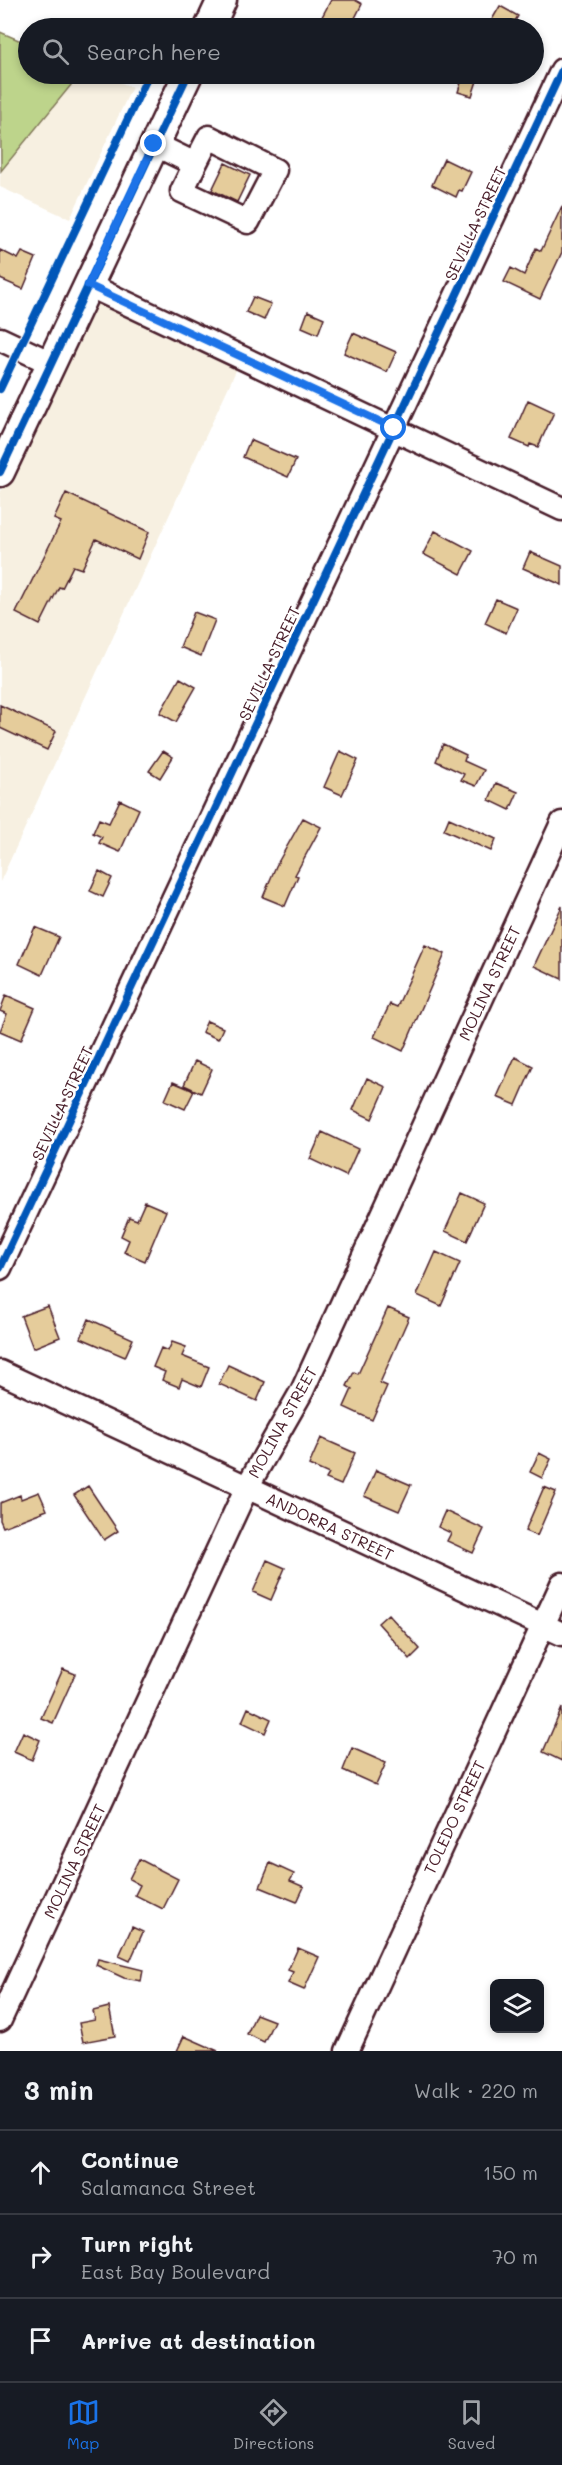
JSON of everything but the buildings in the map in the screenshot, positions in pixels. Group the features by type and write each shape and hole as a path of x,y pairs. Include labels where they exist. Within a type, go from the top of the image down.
{"main road":[{"path":"214,18 222,0"},
{"path":"0,472 183,84"}],"street":[{"name":"SEVILLA STREET","path":"0,1268 562,70"},
{"path":"154,144 195,164"},
{"path":"88,285 562,509"},
{"path":"0,339 51,363"},
{"name":"MOLINA STREET","path":"0,2020 247,1487 302,1391 562,823"},
{"name":"ANDORRA STREET","path":"0,1372 552,1629"},
{"name":"TOLEDO STREET","path":"347,2051 552,1629 562,1584"}],"shaded area":[{"path":"72,84 124,84 132,87 70,219 0,187 1,171"},
{"path":"93,295 239,364 0,882 0,493"}],"green space":[{"path":"0,32 18,40 18,84 72,84 1,171"}],"cycle path":[{"path":"0,1268 562,70"},
{"path":"0,389 144,84"},
{"path":"0,472 183,84"}],"route":[{"path":"154,144 88,285 394,428"}]}
